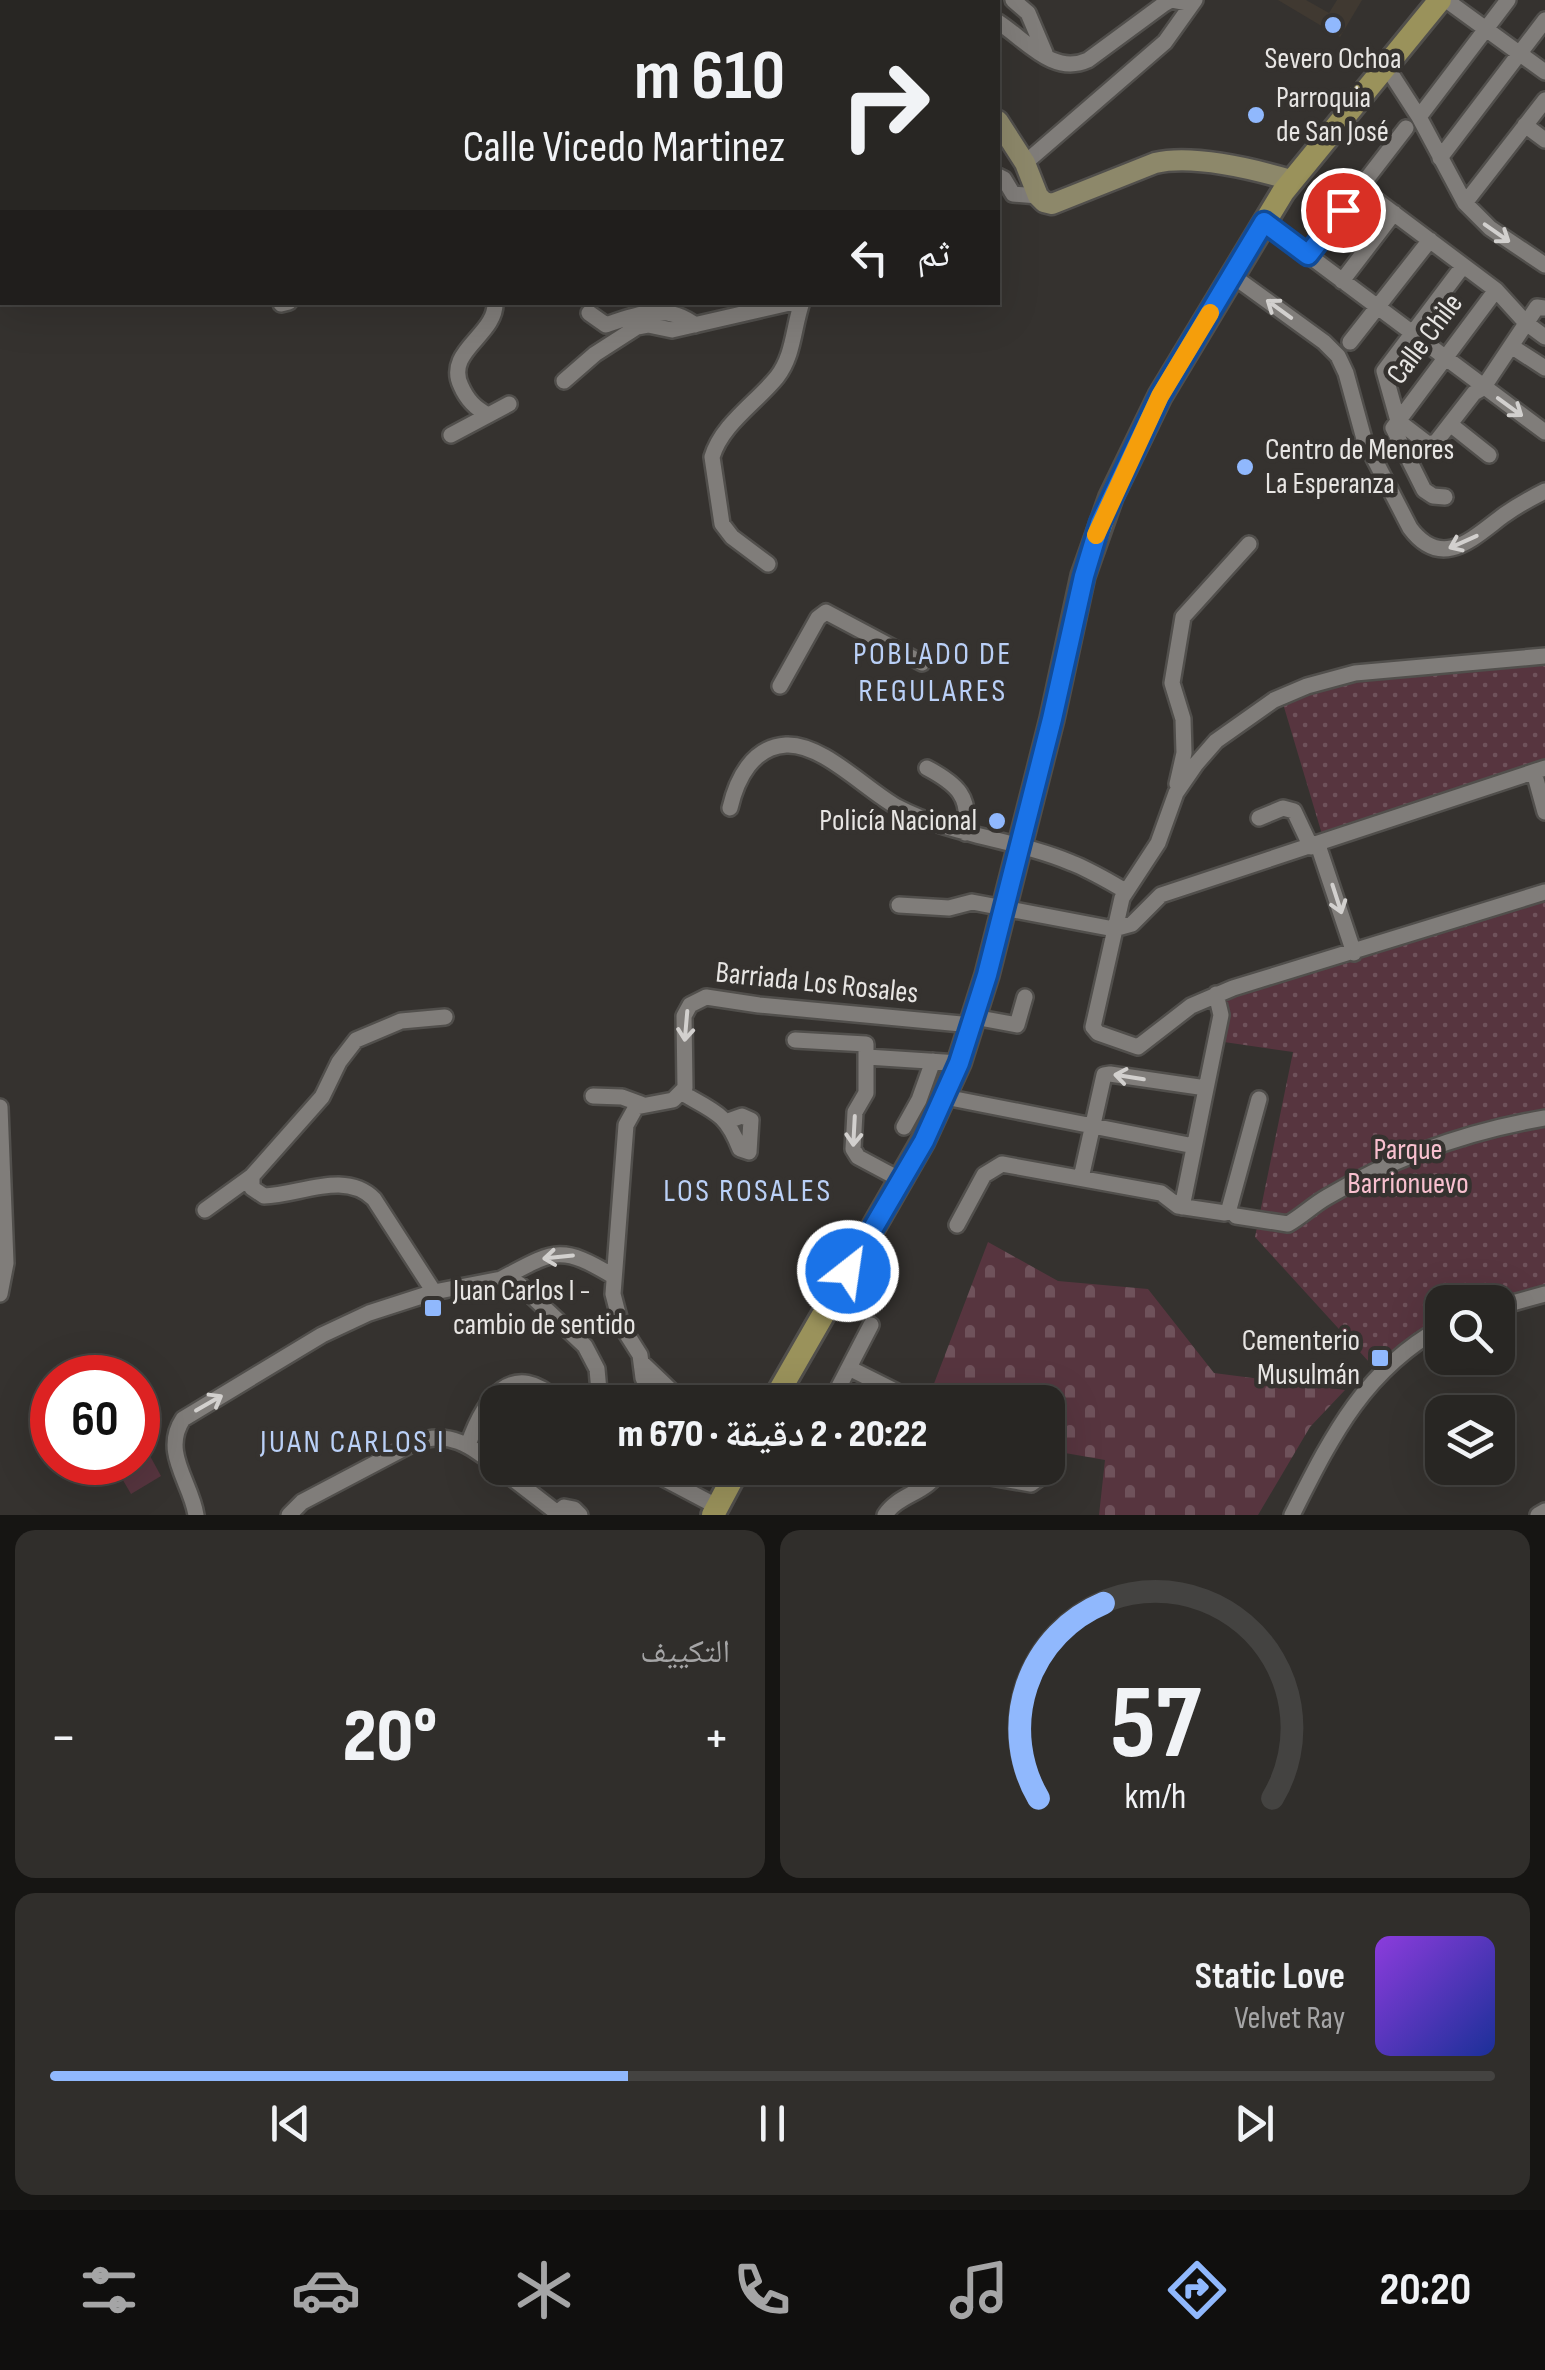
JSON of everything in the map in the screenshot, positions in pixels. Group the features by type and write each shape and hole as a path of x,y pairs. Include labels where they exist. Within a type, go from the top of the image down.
{"main road":[{"path":"783,1385 901,1180 959,1063 1056,701 1084,576 1100,523 1160,396 1291,180 1443,0"},
{"path":"716,1511 729,1485"}],"street":[{"path":"1013,0 1028,12 1046,57"},
{"path":"1030,0 1037,10 1038,39"},
{"path":"1000,23 1046,57 1075,66 1171,0 1194,2 1155,52 1024,162"},
{"path":"1443,0 1545,72"},
{"path":"1308,255 1508,0"},
{"path":"1440,158 1545,20"},
{"path":"1386,66 1413,122 1440,158 1465,203 1490,228 1545,265"},
{"path":"1465,203 1545,100"},
{"path":"1000,124 1044,202 1060,204 1147,166 1171,160 1252,168 1291,180"},
{"path":"1526,125 1545,140"},
{"path":"1000,177 1013,194 1038,196"},
{"path":"1360,188 1496,290 1526,324 1545,336"},
{"path":"1342,281 1394,214"},
{"path":"1264,222 1545,432"},
{"path":"1350,342 1430,240"},
{"path":"1463,266 1384,371 1398,421 1430,444 1436,442 1474,392 1483,388 1537,307 1545,308"},
{"path":"1233,276 1338,356 1364,439 1410,528 1420,539 1440,548 1464,545 1545,491"},
{"name":"Calle Chile","path":"1398,421 1496,290"},
{"path":"488,415 467,398 456,368 493,316 495,305"},
{"path":"564,382 595,354 636,327 672,330 781,305"},
{"path":"768,564 732,537 722,524 712,457 733,423 782,370 801,305"},
{"path":"589,314 606,324 634,314 662,312 695,325"},
{"path":"1511,346 1545,368"},
{"path":"452,434 509,404"},
{"path":"1398,421 1393,431 1421,486 1433,496 1445,497"},
{"path":"1450,424 1489,454"},
{"path":"1249,544 1183,617 1172,683 1184,720 1184,752 1176,793 1158,844 1126,891 1092,1019 1098,1033 1138,1047 1191,1006 1216,994 1545,892"},
{"path":"780,686 818,618 826,612 922,662"},
{"path":"1176,793 1216,742 1274,700 1307,686 1355,673 1545,656"},
{"path":"730,808 752,758 769,748 794,745 821,752 858,783 932,824 1070,862 1126,891"},
{"path":"926,768 952,783 966,803 964,833"},
{"path":"899,905 949,908 972,902 1114,929 1132,924 1160,894 1539,770 1545,812"},
{"path":"1258,818 1283,808 1294,811 1315,846 1354,953"},
{"path":"1182,1207 1221,1015 1216,994"},
{"name":"Barriada Los Rosales","path":"682,1093 686,1082 684,1016 690,1005 706,997 760,1005 1018,1025 1024,997"},
{"path":"204,1210 252,1176 322,1097 339,1062 356,1040 401,1021 445,1017"},
{"path":"796,1040 868,1046 865,1096 855,1112 853,1150 858,1157 901,1180"},
{"path":"867,1057 959,1063"},
{"path":"904,1127 920,1100 933,1062"},
{"path":"1081,1178 1100,1080 1106,1074 1206,1088"},
{"path":"646,1385 641,1362 617,1315 613,1276 627,1120 641,1104 674,1100 682,1093 728,1121"},
{"path":"593,1096 622,1096 641,1104"},
{"path":"945,1097 1194,1146"},
{"path":"957,1225 984,1175 996,1166 1008,1164 1160,1193 1182,1207 1218,1214 1228,1211 1259,1099"},
{"path":"0,1107 6,1263 0,1294"},
{"path":"1236,1216 1288,1224 1328,1197 1410,1156 1497,1128 1545,1118"},
{"path":"252,1176 252,1188 264,1196 342,1184 365,1191 434,1292"},
{"path":"196,1515 175,1454 174,1438 184,1419 346,1323 434,1292 501,1279 535,1260 560,1254 582,1257 613,1276"},
{"path":"501,1279 519,1284 590,1352 598,1385"},
{"path":"1515,1302 1545,1294"},
{"path":"840,1385 871,1325"},
{"path":"1292,1515 1334,1431 1370,1382 1425,1340"},
{"path":"641,1362 666,1385"},
{"path":"849,1368 884,1385"},
{"path":"509,1385 535,1385"},
{"path":"468,1444 480,1420"},
{"path":"289,1515 302,1502 414,1443 442,1436 468,1444 480,1453"},
{"path":"520,1485 555,1514 564,1507 579,1514"},
{"path":"672,1485 716,1511"},
{"path":"885,1515 894,1504 929,1485"},
{"path":"1538,1515 1545,1511"}],"shaded area":[{"name":"Severo Ochoa","path":"1278,0 1306,0 1329,13 1337,0 1362,0 1340,37"}],"green space":[{"path":"1545,652 1545,772 1335,840 1327,851 1281,697 1310,684"},
{"name":"Parque Barrionuevo","path":"1545,896 1545,1292 1515,1299 1515,1285 1425,1285 1425,1340 1380,1374 1255,1237 1293,1052 1224,1042 1227,1019 1216,998"},
{"path":"988,1242 1058,1281 1148,1289 1214,1373 1345,1390 1310,1427 1258,1515 1099,1515 1105,1460 1065,1453 1065,1385 933,1385"},
{"path":"126,1485 146,1485 131,1494"}],"slow traffic":[{"path":"1096,535 1160,396 1210,313"}],"place":[{"name":"Severo Ochoa","path":"1333,25"},
{"name":"Parroquia de San José","path":"1256,115"},
{"name":"Centro de Menores La Esperanza","path":"1245,467"},
{"name":"Policía Nacional","path":"997,821"},
{"name":"Juan Carlos I - cambio de sentido","path":"433,1308"},
{"name":"Cementerio Musulmán","path":"1380,1358"}],"district":[{"name":"POBLADO DE REGULARES","path":"933,672"},
{"name":"LOS ROSALES","path":"748,1191"},
{"name":"JUAN CARLOS I","path":"353,1442"}],"route":[{"path":"848,1271 924,1141 959,1063 987,975 1091,549 1111,497 1160,396 1264,222 1308,255 1343,210"}]}
